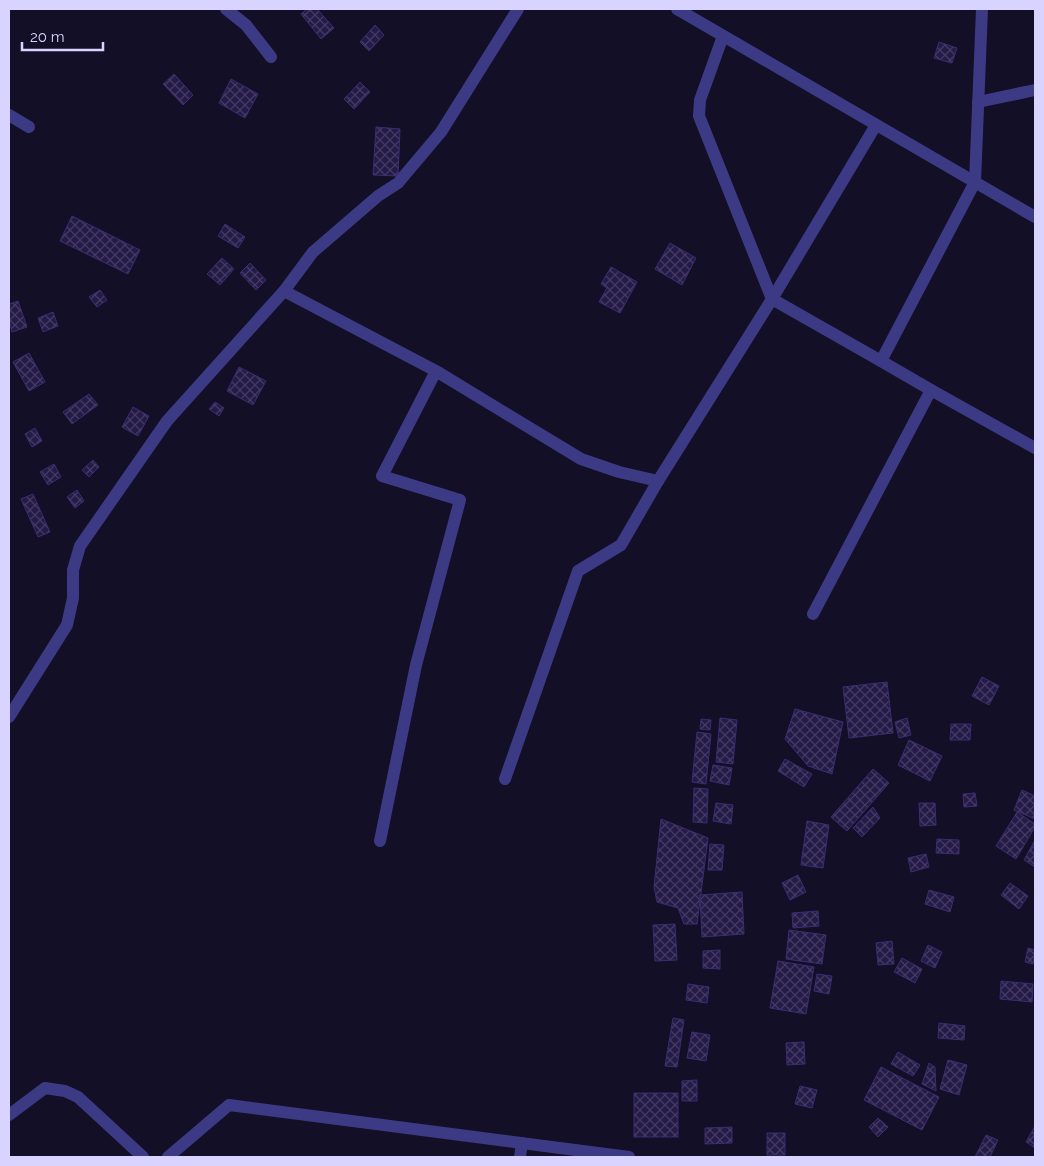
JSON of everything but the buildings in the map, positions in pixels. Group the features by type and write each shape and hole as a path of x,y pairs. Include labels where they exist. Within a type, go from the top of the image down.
{"street":[{"path":"226,9 246,26 271,57"},
{"path":"9,717 67,625 73,598 73,570 80,546 167,421 284,291 313,252 370,202 398,183 441,132 518,9"},
{"path":"677,9 1035,217"},
{"path":"881,361 975,182 982,9"},
{"path":"723,36 700,100 699,116 772,299 1035,448"},
{"path":"978,102 1035,90"},
{"path":"9,115 29,127"},
{"path":"505,779 578,571 621,545 658,481 772,299 876,125"},
{"path":"284,291 436,371 581,459 619,472 658,481"},
{"path":"380,840 416,664 460,500 382,476 436,371"},
{"path":"813,614 931,390"},
{"path":"9,1115 45,1088 65,1091 78,1097 143,1157"},
{"path":"168,1157 228,1104 629,1157"},
{"path":"520,1157 522,1143"}]}
